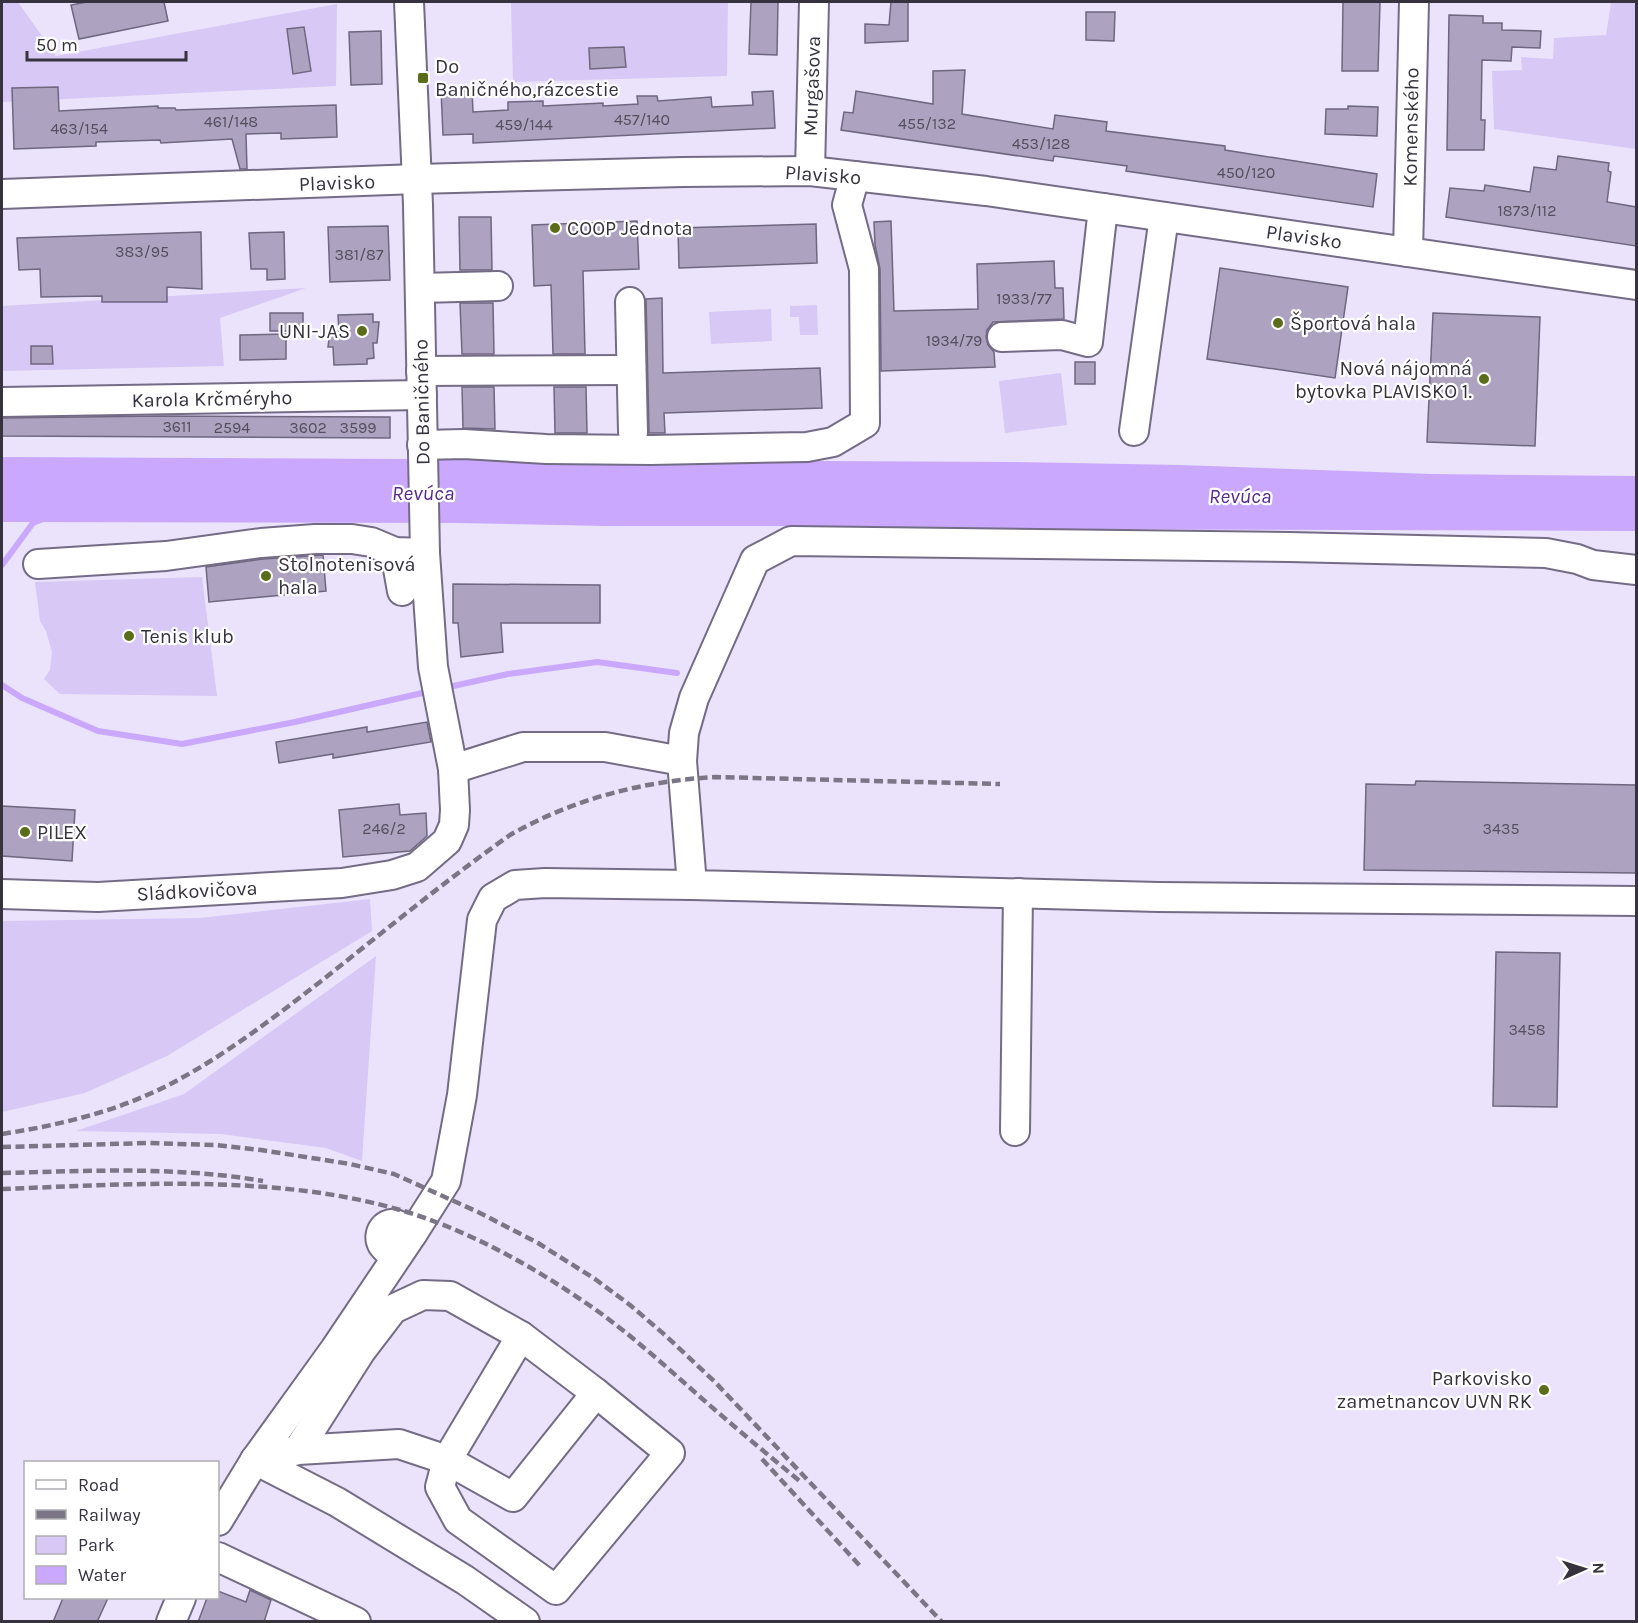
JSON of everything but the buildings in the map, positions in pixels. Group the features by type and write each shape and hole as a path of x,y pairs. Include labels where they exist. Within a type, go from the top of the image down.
{"street":[{"name":"Do Baničného","path":"392,875 417,867 447,841 454,825 455,810 453,769 434,667 418,628 425,542 417,179 409,2"},
{"name":"Murgašova","path":"810,171 814,2"},
{"name":"Komenského","path":"1408,252 1414,2"},
{"name":"Plavisko","path":"2,195 417,179 810,171 986,191 1636,285"},
{"path":"422,449 464,444 546,449 651,450 807,447 833,442 865,423 864,269 847,205 855,176"},
{"path":"1002,337 1062,335 1088,342 1085,276 1103,208"},
{"path":"1134,431 1164,217"},
{"path":"420,288 498,286"},
{"path":"630,302 633,432"},
{"name":"Karola Krčméryho","path":"2,402 422,383 631,370"},
{"path":"38,564 166,556 261,543 315,539 352,539 371,542 395,552 425,542"},
{"path":"692,885 682,761 684,733 694,698 755,560 791,541 1289,547 1546,553 1577,559 1593,565 1636,570"},
{"path":"395,552 402,591"},
{"path":"453,769 523,747 605,747 682,761"},
{"name":"Sládkovičova","path":"2,894 98,897 342,883 392,875"},
{"path":"219,1519 255,1460 335,1349 446,1181 462,1095 482,920 493,898 515,885 545,883 692,885 1191,897 1636,901"},
{"path":"1015,1131 1018,893"},
{"path":"298,1450 361,1351 393,1310 423,1295 450,1296 521,1336 670,1453 556,1590 458,1520 440,1487 447,1460 521,1336"},
{"path":"255,1460 298,1450 399,1444 447,1460 513,1497 596,1393"},
{"path":"255,1460 337,1502 465,1580 525,1622"},
{"path":"219,1557 356,1622"},
{"path":"171,1622 181,1599"}],"green space":[{"path":"2,2 18,2 56,56 337,4 336,86 2,102"},
{"path":"511,2 728,2 727,76 513,82"},
{"path":"1611,2 1636,2 1636,149 1494,129 1492,71 1522,70 1521,57 1553,59 1554,38 1606,35"},
{"path":"306,288 220,318 224,366 2,371 2,306"},
{"path":"817,305 818,335 800,335 799,317 790,317 790,306"},
{"path":"771,309 772,341 711,344 709,312"},
{"path":"1061,373 1067,425 1005,433 999,381"},
{"name":"Tenis klub","path":"202,577 217,696 60,694 44,679 50,670 52,652 46,631 40,621 35,582"},
{"path":"370,899 372,931 167,1056 85,1093 2,1112 2,921 200,918"},
{"path":"376,956 362,1161 326,1148 221,1134 76,1131 184,1094"}],"water":[{"path":"2,457 1016,462 1432,474 1636,476 1636,531 2,522"}],"waterway":[{"path":"2,565 33,523 43,519"},
{"name":"Revúca","path":"444,688 508,674 597,662 677,673"},
{"name":"Revúca","path":"2,685 22,698 98,731 182,744 295,722 431,691"}],"railway":[{"path":"2,1134 99,1113 136,1100 198,1069 281,1012 510,835 558,811 635,788 715,777 1000,784"},
{"path":"2,1147 147,1143 215,1145 261,1150 350,1164 394,1174 478,1212 538,1243 595,1279 665,1335 715,1382 942,1622"},
{"path":"2,1173 165,1171 263,1181"},
{"path":"2,1189 161,1184 270,1187 323,1193 375,1203 447,1226 510,1256 589,1305 645,1348 802,1483"},
{"path":"762,1459 861,1567"}],"place":[{"name":"Do Baničného,rázcestie","path":"423,78"},
{"name":"COOP Jednota","path":"555,228"},
{"name":"Športová hala","path":"1278,323"},
{"name":"UNI-JAS","path":"362,331"},
{"name":"Nová nájomná bytovka PLAVISKO 1.","path":"1484,379"},
{"name":"Stolnotenisová hala","path":"266,576"},
{"name":"Tenis klub","path":"129,636"},
{"name":"PILEX","path":"25,832"},
{"name":"Parkovisko zametnancov UVN RK","path":"1544,1390"}]}
